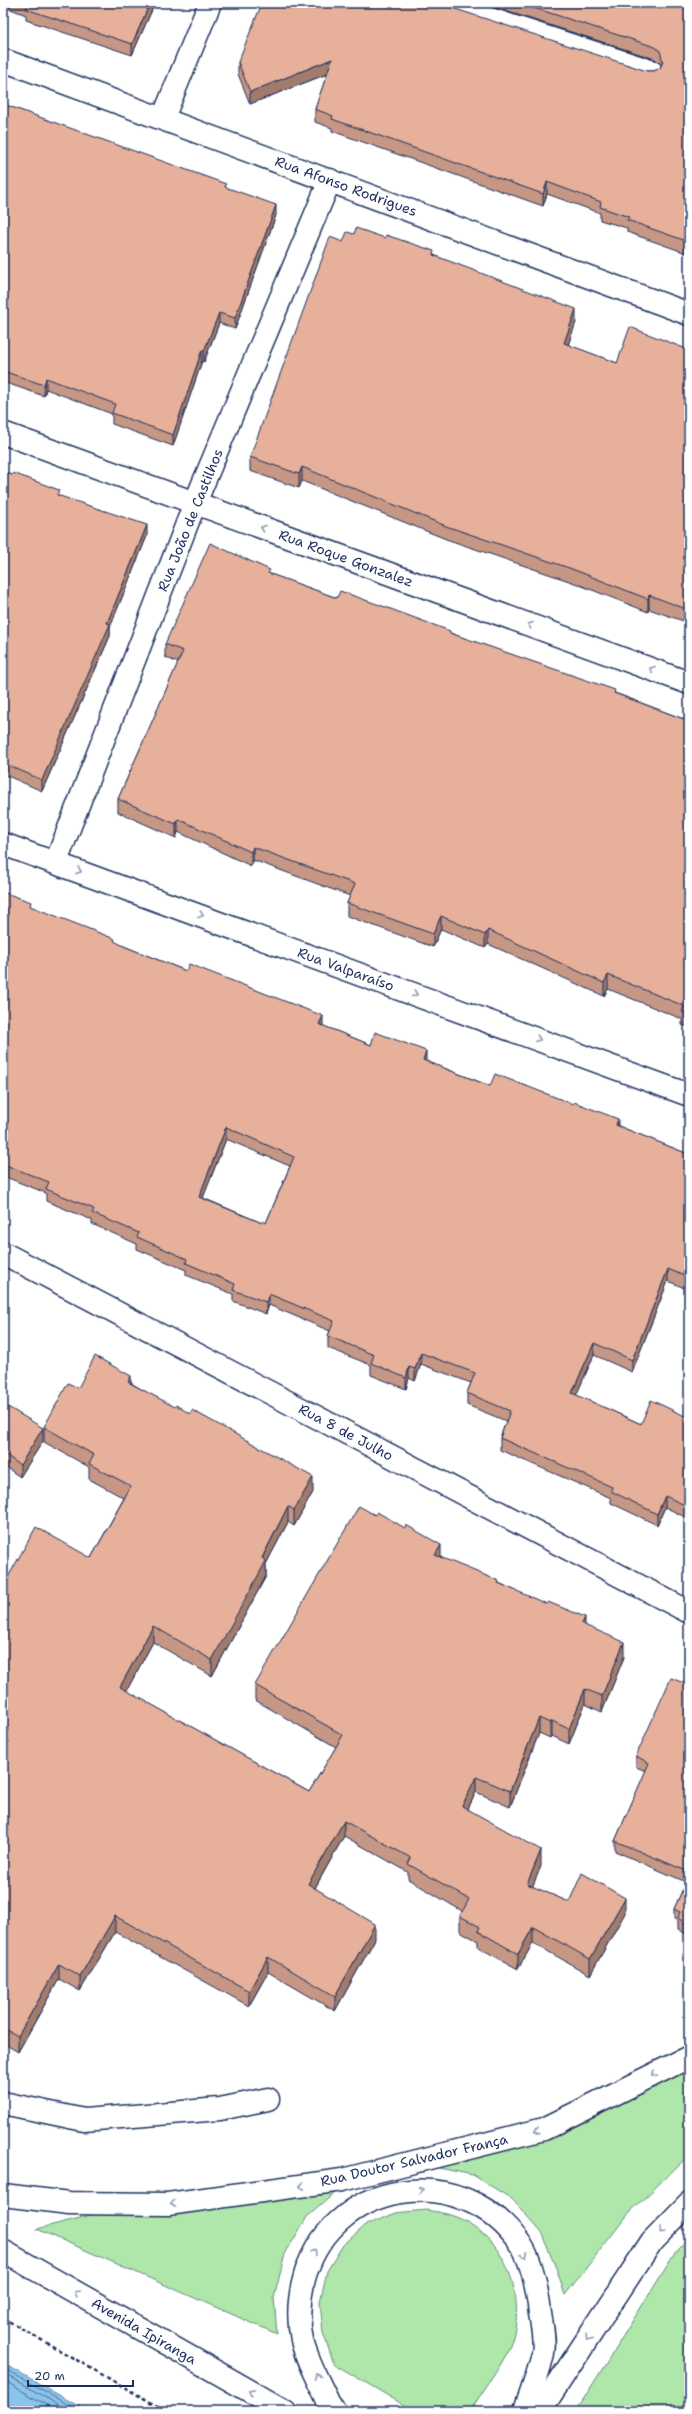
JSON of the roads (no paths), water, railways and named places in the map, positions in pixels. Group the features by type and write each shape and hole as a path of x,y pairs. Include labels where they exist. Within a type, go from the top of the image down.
{"street":[{"path":"163,118 210,3"},
{"path":"440,3 651,71"},
{"name":"Rua Afonso Rodrigues","path":"3,60 689,314"},
{"name":"Rua João de Castilhos","path":"56,862 195,503 330,180"},
{"name":"Rua Roque Gonzalez","path":"3,433 689,682"},
{"name":"Rua Valparaíso","path":"3,844 56,862 689,1094"},
{"name":"Rua 8 de Julho","path":"3,1253 689,1612"},
{"name":"Rua Doutor Salvador França","path":"3,2195 69,2203 168,2204 342,2180 544,2129 689,2057"},
{"path":"3,2103 84,2120 220,2109 268,2099"},
{"path":"334,2411 329,2404 302,2340 299,2300 308,2263 328,2231 356,2208 389,2193 428,2189 464,2197 496,2217 521,2245 536,2281 543,2352 525,2411"},
{"path":"540,2411 652,2241 689,2203"},
{"name":"Avenida Ipiranga","path":"3,2250 284,2411"}],"water":[{"path":"3,2363 87,2411 3,2411"}]}
